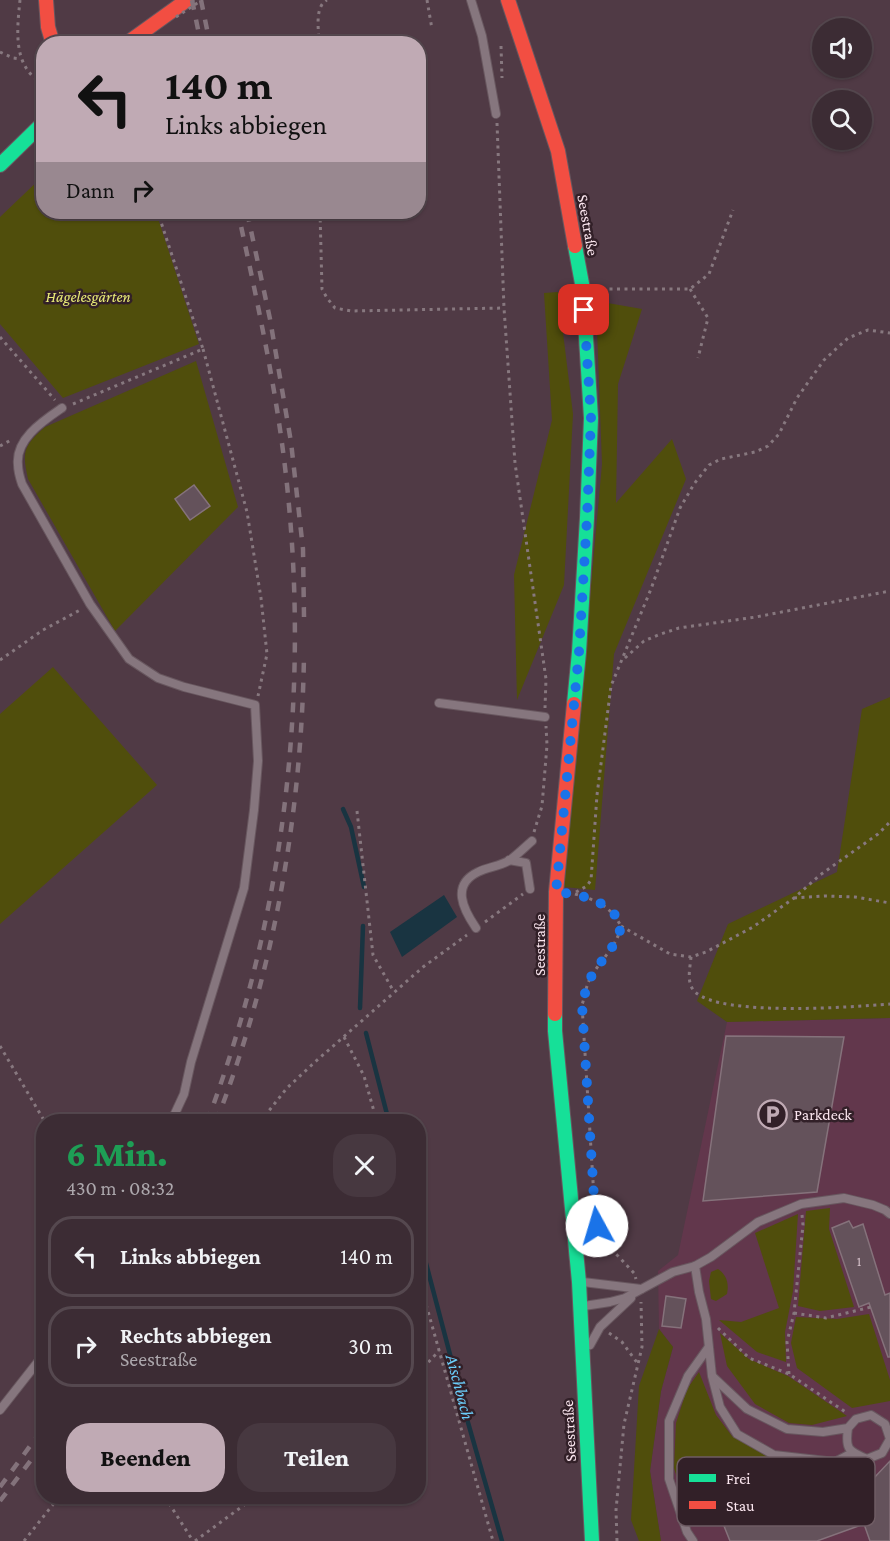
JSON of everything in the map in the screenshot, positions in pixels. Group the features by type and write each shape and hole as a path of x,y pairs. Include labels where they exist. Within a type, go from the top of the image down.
{"main road":[{"path":"46,0 46,19 50,36"},
{"path":"137,36 187,0"},
{"name":"Seestraße","path":"508,0 558,151 582,289 591,418 579,652 556,892 555,1031 579,1282 592,1541"},
{"path":"0,165 36,130"}],"lane":[{"path":"471,0 482,36 496,114"},
{"path":"62,408 39,424 22,444 17,463 22,484 90,604 129,659 158,678 255,705 258,761 244,888 191,1062 184,1094 175,1114"},
{"path":"439,703 545,717"},
{"path":"476,928 467,915 461,894 465,881 477,872 509,861 532,840"},
{"path":"509,861 526,863 530,889"},
{"path":"579,1306 625,1298 673,1272 695,1266 711,1257 758,1221 801,1204 844,1198 873,1205 890,1214"},
{"path":"695,1266 706,1319 712,1376 720,1407 737,1434 774,1455 791,1457"},
{"path":"579,1282 641,1289"},
{"path":"582,1361 600,1327 641,1289"},
{"path":"677,1503 669,1479 669,1421 688,1376 708,1348"},
{"path":"0,1410 36,1364"},
{"path":"712,1376 747,1408 787,1429 823,1432 848,1428"},
{"path":"862,1457 852,1453 846,1441 848,1428 856,1419 872,1415 885,1424 890,1439 882,1454 872,1457"},
{"path":"844,1457 852,1453"},
{"path":"685,1526 693,1541"}],"path":[{"path":"20,0 19,54 25,69 36,80"},
{"path":"176,16 202,0"},
{"path":"319,36 319,9 327,0"},
{"path":"427,0 432,29"},
{"path":"501,44 502,85"},
{"path":"0,52 21,59"},
{"path":"496,114 504,308 515,463 546,679 547,745 543,806 532,840"},
{"path":"582,289 690,289 709,273 733,210"},
{"path":"160,219 204,349 247,512 261,598 267,654 255,705"},
{"path":"320,219 322,289 335,308 351,310 504,308"},
{"path":"690,289 708,318 698,358"},
{"path":"890,333 868,330 848,338 824,360 797,398 779,434 768,446 755,452 721,459 709,465 694,484 680,508 651,590 611,686 602,746 591,880 587,886 573,894 597,901 614,914 621,926 670,954 691,957 706,952 753,927 878,834 890,822"},
{"path":"0,337 62,408 204,349"},
{"path":"623,659 644,641 679,628 756,617 890,591"},
{"path":"0,660 43,630 90,604"},
{"path":"357,811 373,955 394,992"},
{"path":"266,1114 287,1088 423,967 530,889"},
{"path":"794,898 855,897 890,903"},
{"path":"617,1541 616,1510 624,1424 642,1347 641,1289 634,1274 599,1239 595,1214 582,1005 589,978 614,945 621,926"},
{"path":"691,957 689,981 694,991 706,999 719,1003 742,1007 830,1008 890,1004"},
{"path":"344,1037 364,1076 375,1114"},
{"path":"0,1046 40,1114"},
{"path":"789,1374 787,1342 794,1313 803,1225 801,1204"},
{"path":"426,1305 493,1541"},
{"path":"794,1313 826,1318 871,1307"},
{"path":"706,1329 718,1327 749,1358 789,1374 856,1419"},
{"path":"426,1365 439,1351"},
{"path":"24,1541 53,1504"},
{"path":"170,1504 194,1541 245,1504"}],"shaded area":[{"path":"890,1018 890,1541 661,1541 650,1471 661,1391 673,1347 659,1329 658,1271 678,1255 727,1022"}],"green space":[{"name":"Hägelesgärten","path":"36,183 36,219 158,219 199,344 63,398 0,324 0,217"},
{"path":"558,292 573,414 564,585 517,700 514,575 552,420 544,293"},
{"path":"596,301 642,309 618,384 616,503 672,439 686,479 614,654 595,890 564,887 602,464"},
{"path":"196,361 238,507 115,631 28,479 25,462 26,450 32,439 45,427"},
{"path":"53,667 157,785 0,924 0,714"},
{"path":"890,697 890,1018 727,1022 697,1001 728,924 837,872 862,709"},
{"path":"830,1208 829,1229 854,1307 820,1311 798,1306 806,1211"},
{"path":"798,1214 793,1291 785,1332 786,1362 757,1352 719,1320 741,1322 779,1308 755,1233"},
{"path":"718,1269 725,1277 728,1290 727,1294 716,1301 711,1299 709,1281 711,1272"},
{"path":"869,1314 890,1380 890,1401 852,1408 797,1368 791,1343 796,1317 837,1319"},
{"path":"659,1329 673,1347 661,1391 650,1471 661,1541 639,1541 631,1520 639,1386"},
{"path":"720,1333 749,1359 788,1376 847,1416 812,1425 789,1423 755,1404 727,1366"},
{"path":"699,1372 716,1415 732,1436 771,1457 677,1457 677,1477 674,1468 676,1423 687,1389"}],"water":[{"path":"444,895 457,917 402,957 390,932"}],"building":[{"path":"194,485 210,506 190,520 175,499"},
{"name":"Parkdeck","path":"726,1036 844,1037 817,1192 703,1201"},
{"path":"849,1221 853,1228 863,1224 885,1295 890,1293 890,1357 888,1357 869,1303 859,1307 832,1228"},
{"path":"666,1296 686,1299 681,1328 662,1326"},
{"path":"890,1461 890,1541 870,1541 865,1526 875,1526 875,1477"},
{"path":"724,1526 858,1526 817,1541 730,1541"}],"waterway":[{"path":"343,809 351,827 364,887"},
{"path":"360,1008 363,926"},
{"name":"Aischbach","path":"366,1033 387,1114"},
{"name":"Aischbach","path":"426,1263 502,1541"}],"railway":[{"path":"192,0 199,36"},
{"path":"201,0 208,36"},
{"path":"210,1114 233,1047 254,970 271,892 284,813 295,654 294,575 284,459 267,353 240,219"},
{"path":"249,219 270,319 291,442 303,549 304,617"},
{"path":"219,1114 254,1008 281,891 298,772 304,653"},
{"path":"0,1487 36,1438"},
{"path":"0,1501 36,1454"}],"traffic: fast":[{"path":"0,165 36,130"},
{"path":"574,704 587,518 591,418 583,289 575,246"},
{"path":"555,1014 579,1282 592,1541"}],"traffic: jam":[{"path":"46,0 51,36"},
{"path":"137,36 187,0"},
{"path":"508,0 558,151 575,246"},
{"path":"555,1014 556,892 574,704"}],"place":[{"name":"Parkdeck","path":"773,1114"}],"route":[{"path":"584,310 591,418 587,518 579,652 556,892 597,901 614,914 621,926 614,945 589,978 582,1005 597,1226"}]}
